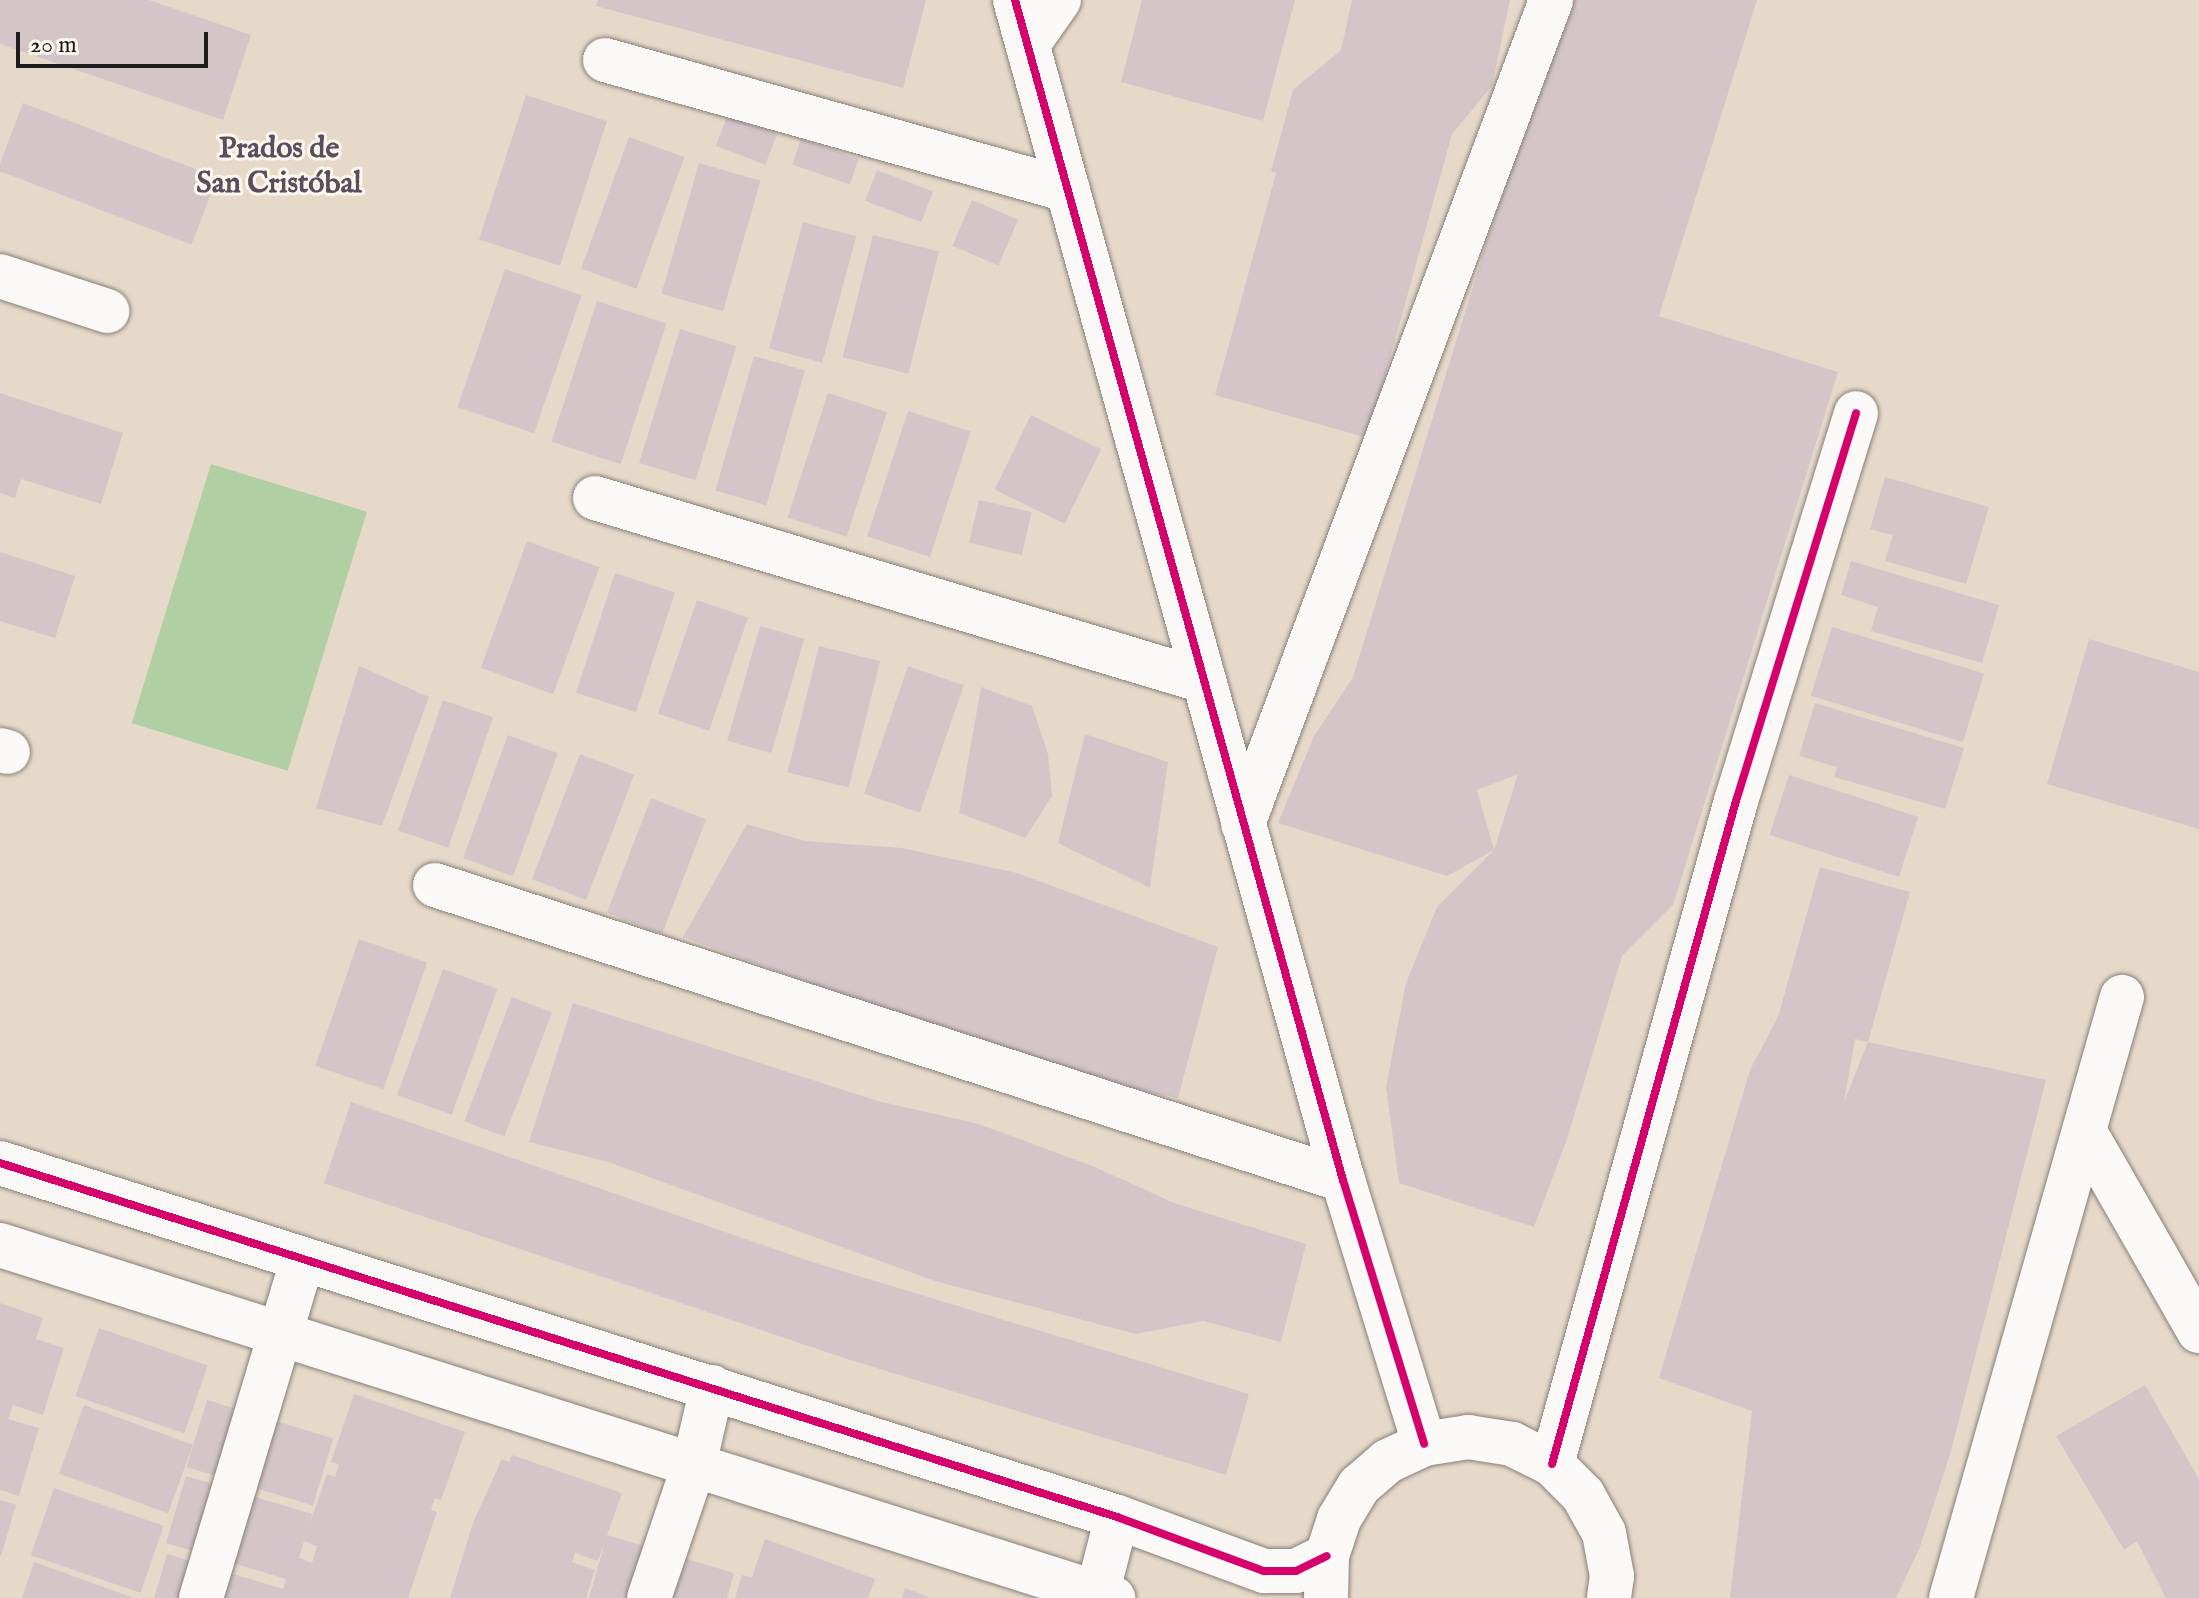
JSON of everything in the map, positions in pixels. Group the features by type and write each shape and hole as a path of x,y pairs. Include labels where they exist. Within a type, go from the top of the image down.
{"street":[{"path":"1015,0 1343,1180 1424,1444"},
{"path":"1028,44 1059,0"},
{"path":"1243,824 1551,0"},
{"path":"605,60 1068,190"},
{"path":"0,276 107,311"},
{"path":"1552,1464 1736,801 1856,413"},
{"path":"595,498 1204,681"},
{"path":"435,885 1343,1180"},
{"path":"1951,1598 2086,1134 2122,997"},
{"path":"2086,1134 2199,1331"},
{"path":"0,1163 1117,1517 1264,1571 1296,1571 1326,1577 1339,1519 1359,1486 1388,1461 1424,1444 1468,1437 1512,1444 1552,1464 1583,1495 1604,1533 1612,1576 1609,1598"},
{"path":"0,1245 1102,1596 1117,1517"},
{"path":"201,1598 277,1333 303,1259"},
{"path":"649,1598 694,1465 712,1387"}],"green space":[{"path":"211,464 367,512 288,771 132,723"}],"building":[{"path":"0,0 149,0 251,35 223,120 0,44"},
{"path":"598,0 926,0 903,88 596,6"},
{"path":"1142,0 1295,0 1263,121 1121,82"},
{"path":"1352,0 1510,0 1492,86 1452,134 1368,438 1215,395 1276,173 1271,171 1293,90 1341,50"},
{"path":"1561,0 1757,0 1659,316 1838,372 1673,905 1622,956 1567,1139 1534,1227 1399,1183 1386,1087 1406,983 1437,907 1494,850 1447,876 1278,823 1314,736 1353,677","holes":["1518,774 1494,850 1477,790"]},
{"path":"526,95 607,121 560,266 479,240"},
{"path":"23,103 217,178 191,245 0,171 0,163"},
{"path":"728,114 777,133 765,165 716,146"},
{"path":"629,137 684,157 637,289 581,269"},
{"path":"801,139 859,159 850,184 792,165"},
{"path":"699,163 761,181 723,311 662,294"},
{"path":"877,170 933,192 921,222 865,201"},
{"path":"972,200 1018,220 998,266 952,246"},
{"path":"803,222 856,236 822,363 769,349"},
{"path":"873,235 939,251 908,374 843,357"},
{"path":"505,269 582,295 534,433 457,407"},
{"path":"597,301 666,324 621,464 551,442"},
{"path":"680,329 736,346 695,480 639,463"},
{"path":"754,356 805,371 766,505 715,491"},
{"path":"0,393 123,433 101,504 21,479 15,498 0,493"},
{"path":"828,393 887,412 846,537 788,518"},
{"path":"908,411 971,431 930,557 867,537"},
{"path":"1031,415 1101,449 1065,524 995,490"},
{"path":"1885,477 1989,507 1966,584 1885,561 1893,535 1870,529"},
{"path":"979,500 1032,512 1022,555 969,543"},
{"path":"527,541 599,567 553,694 481,668"},
{"path":"0,552 75,576 55,638 0,621"},
{"path":"1851,561 1999,605 1982,663 1871,631 1878,607 1841,595"},
{"path":"615,573 675,592 636,712 576,693"},
{"path":"697,600 748,618 709,731 658,713"},
{"path":"760,626 804,639 771,753 727,740"},
{"path":"1832,627 1984,673 1963,742 1811,696"},
{"path":"2089,639 2199,672 2199,829 2047,784"},
{"path":"819,646 880,661 849,787 788,772"},
{"path":"359,666 429,697 382,826 316,808"},
{"path":"908,666 964,685 920,813 864,794"},
{"path":"981,687 1032,706 1048,754 1052,796 1025,838 959,813"},
{"path":"443,700 493,717 448,848 398,830"},
{"path":"1815,703 1964,748 1945,809 1834,777 1837,767 1799,756"},
{"path":"1085,734 1168,762 1150,888 1058,843"},
{"path":"508,735 558,753 513,876 463,858"},
{"path":"580,754 634,775 586,900 532,879"},
{"path":"1789,775 1918,817 1899,877 1770,835"},
{"path":"651,798 706,819 662,934 607,913"},
{"path":"747,824 805,841 902,848 1017,873 1218,947 1178,1098 1062,1074 683,937"},
{"path":"1820,867 1910,892 1868,1042 2046,1080 1951,1451 1920,1547 1896,1598 1730,1598 1752,1411 1659,1378 1750,1070 1778,1017","holes":["1855,1039 1868,1042 1844,1102"]},
{"path":"359,939 427,962 383,1089 315,1066"},
{"path":"443,969 498,989 452,1115 397,1095"},
{"path":"512,997 552,1012 504,1137 464,1121"},
{"path":"573,1003 878,1101 979,1124 1095,1167 1174,1203 1306,1244 1281,1342 1203,1321 1136,1334 935,1281 608,1162 529,1142"},
{"path":"351,1102 809,1261 1249,1394 1226,1475 847,1359 324,1183"},
{"path":"0,1303 43,1318 36,1339 64,1348 43,1415 13,1405 8,1419 39,1428 19,1496 0,1490"},
{"path":"99,1328 208,1365 184,1434 76,1396"},
{"path":"2145,1385 2199,1479 2199,1598 2166,1598 2137,1541 2124,1550 2056,1436"},
{"path":"354,1394 465,1432 441,1500 435,1498 431,1510 437,1512 408,1598 154,1598 167,1554 283,1589 286,1579 166,1543 186,1476 312,1514 309,1526 327,1474 335,1477 339,1465 331,1462","holes":["304,1541 317,1546 312,1563 299,1558"]},
{"path":"207,1400 333,1439 313,1506 187,1467"},
{"path":"84,1405 193,1445 168,1513 59,1474"},
{"path":"512,1455 622,1493 607,1535 734,1573 727,1598 589,1598 606,1539 598,1561 575,1553 572,1562 595,1570 586,1598 450,1598 473,1523 502,1459 509,1462"},
{"path":"54,1488 164,1526 141,1593 31,1555"},
{"path":"0,1500 16,1505 1,1556 0,1556"},
{"path":"765,1539 875,1579 868,1598 735,1598 742,1575 752,1577"},
{"path":"34,1562 134,1598 22,1598"},
{"path":"905,1588 931,1598 902,1598"}],"cycle path":[{"path":"1015,0 1343,1180 1424,1444"},
{"path":"1552,1464 1736,801 1856,413"},
{"path":"0,1163 1117,1517 1264,1571 1296,1571 1327,1556"}],"district":[{"name":"Prados de San Cristóbal","path":"279,166"}]}
